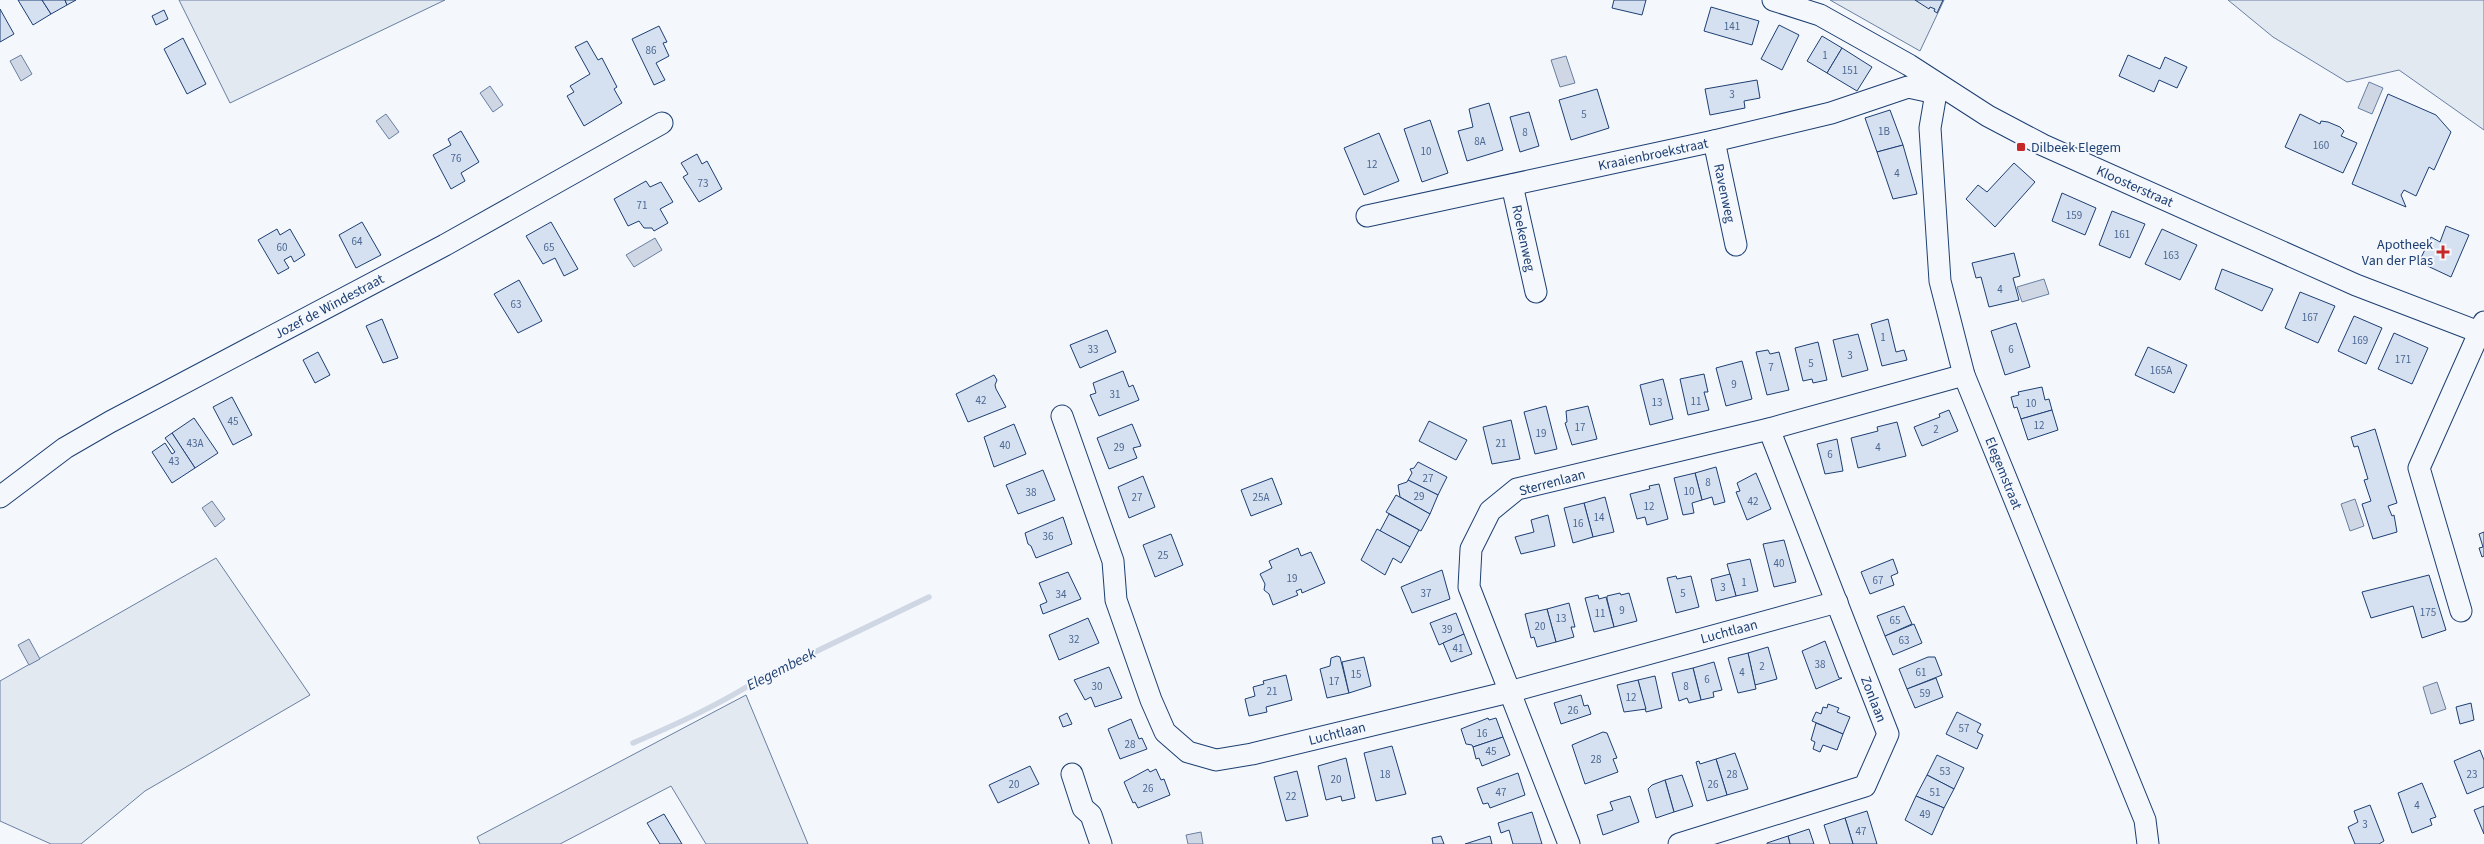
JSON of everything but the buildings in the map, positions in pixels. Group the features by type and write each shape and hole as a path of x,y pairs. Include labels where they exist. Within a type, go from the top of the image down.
{"street":[{"name":"Kloosterstraat","path":"1773,0 1820,15 1909,65 1939,90 2043,145 2356,285 2483,329"},
{"name":"Kraaienbroekstraat","path":"1366,216 1714,141 1831,113 1908,87 1939,90"},
{"name":"Elegemstraat","path":"1939,90 1930,128 1940,281 1964,375 2146,820 2148,844"},
{"name":"Jozef de Windestraat","path":"0,497 65,448 110,422 436,250 662,123"},
{"name":"Ravenweg","path":"1714,141 1736,245"},
{"name":"Roekenweg","path":"1512,185 1536,292"},
{"path":"2461,611 2419,468 2483,329"},
{"name":"Sterrenlaan","path":"1569,844 1469,587 1471,550 1490,511 1517,488 1769,429 1964,375"},
{"name":"Luchtlaan","path":"1062,416 1113,562 1116,600 1151,700 1165,732 1188,752 1216,760 1252,754 1509,692 1837,602"},
{"name":"Zonlaan","path":"1678,844 1866,786 1888,734 1769,429"},
{"path":"1072,774 1083,808 1090,815 1101,844"}],"shaded area":[{"path":"179,0 445,0 230,103"},
{"path":"1830,0 1944,0 1920,51"},
{"path":"2228,0 2484,0 2484,130 2399,70 2347,82 2273,37"},
{"path":"21,55 32,74 21,81 10,61"},
{"path":"1566,56 1575,83 1560,87 1551,60"},
{"path":"2369,82 2383,88 2372,114 2358,108"},
{"path":"490,86 503,105 493,112 480,93"},
{"path":"386,114 399,132 389,139 376,121"},
{"path":"655,238 662,250 634,267 626,255"},
{"path":"2044,279 2049,294 2022,302 2017,287"},
{"path":"2355,499 2364,526 2350,531 2341,504"},
{"path":"212,501 225,519 215,527 202,508"},
{"path":"216,558 310,695 145,791 81,844 51,844 0,821 0,681"},
{"path":"29,639 40,659 29,665 18,645"},
{"path":"2437,682 2446,709 2431,714 2423,687"},
{"path":"746,695 808,844 706,844 671,786 560,844 480,844 477,837"},
{"path":"1201,832 1203,844 1188,844 1186,835"}],"waterway":[{"name":"Elegembeek","path":"633,743 699,713 761,678 929,597"}],"place":[{"name":"Dilbeek Elegem","path":"2021,147"},
{"name":"Apotheek Van der Plas","path":"2443,252"}]}
